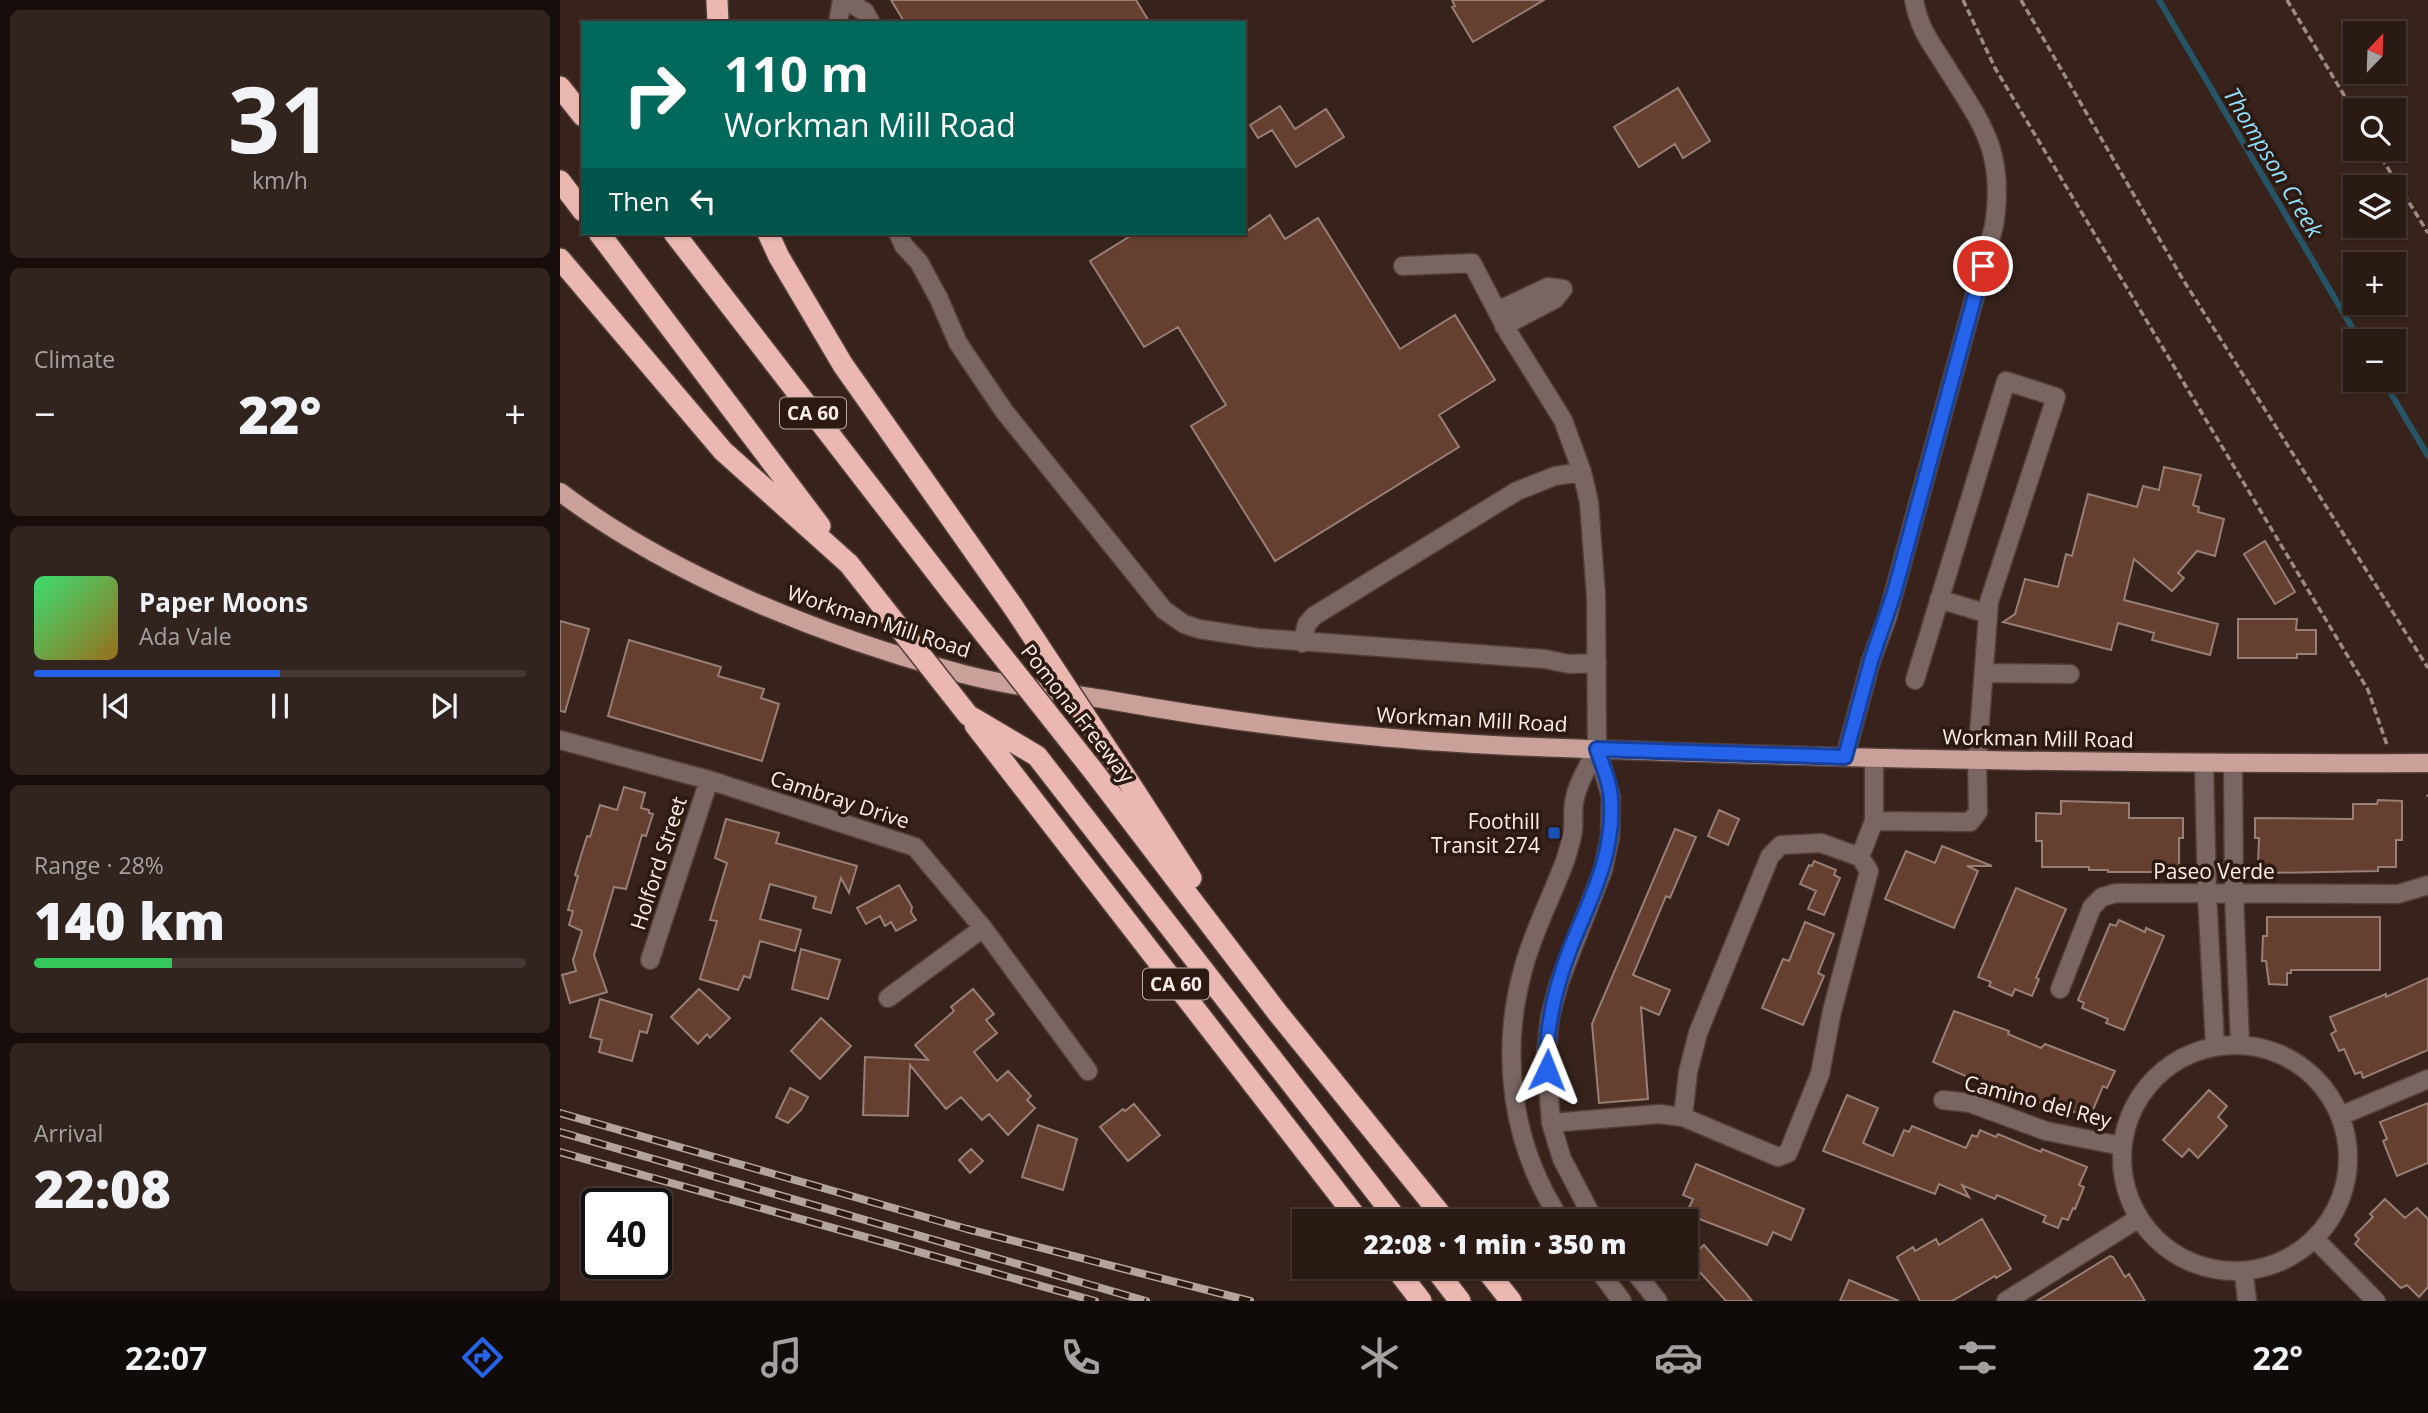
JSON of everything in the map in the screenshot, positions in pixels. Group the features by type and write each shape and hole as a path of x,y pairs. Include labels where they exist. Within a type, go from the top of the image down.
{"highway":[{"path":"717,0 718,21"},
{"path":"560,87 581,113"},
{"path":"560,181 581,208"},
{"name":"CA 60","path":"601,235 849,564 1350,1209"},
{"name":"Pomona Freeway","path":"676,235 1091,768 1277,1012 1436,1209"},
{"path":"769,235 779,257 843,365 1014,608 1277,1012"},
{"path":"560,259 723,451 849,564"},
{"path":"968,715 1038,756 1389,1209"},
{"path":"1404,1279 1421,1301"},
{"path":"1443,1279 1460,1301"},
{"path":"1493,1279 1511,1301"}],"main road":[{"name":"Workman Mill Road","path":"560,492 591,515 670,562 783,614 880,650 956,673 1268,725 1371,736 1597,749 1977,760 2427,764"}],"street":[{"path":"839,21 844,0 865,12 870,21"},
{"path":"1845,757 1871,661 1894,593 1994,226 1997,205 1997,175 1989,139 1918,23 1913,0"},
{"path":"899,235 904,246 919,262 958,342 1004,411 1164,610 1184,624 1199,629 1302,643 1352,644 1545,659 1569,664 1597,663"},
{"path":"1402,266 1472,263 1501,318 1563,419 1582,472 1589,502 1593,536 1597,749 1611,797 1610,837 1603,870 1569,952 1550,1017 1546,1054 1552,1123 1562,1159 1588,1209"},
{"path":"1874,821 1970,822 1978,812 1977,760 1989,602 2056,397 2006,381 1915,680"},
{"path":"1302,643 1307,624 1314,616 1517,491 1555,476 1582,472"},
{"path":"1939,599 1988,614"},
{"path":"1984,673 2070,674"},
{"name":"Cambray Drive","path":"560,740 709,780 915,847 983,929 1088,1070"},
{"path":"1553,1209 1529,1160 1519,1125 1512,1086 1510,1046 1514,1009 1524,965 1566,858 1573,832 1575,797 1597,749"},
{"path":"1860,858 1874,821 1874,758"},
{"path":"2204,763 2215,1046"},
{"path":"2233,764 2234,895 2240,1044"},
{"name":"Holford Street","path":"650,960 709,780"},
{"path":"1552,1123 1659,1114 1683,1117 1778,1157 1788,1153 1820,1074 1832,1010 1869,871 1860,858 1821,843 1781,845 1770,856 1698,1033 1688,1072 1683,1117"},
{"name":"Paseo Verde","path":"2060,989 2092,907 2102,897 2116,893 2398,894 2428,885"},
{"path":"888,998 983,929"},
{"path":"2240,1044 2277,1053 2312,1076 2328,1094 2340,1115 2348,1141 2349,1168 2344,1194 2331,1220 2315,1239 2277,1264 2244,1274 2215,1270 2188,1260 2157,1240 2139,1218 2128,1196 2122,1170 2122,1146 2129,1118 2141,1096 2155,1079 2174,1063 2215,1046 2240,1044"},
{"path":"2340,1115 2428,1079"},
{"name":"Camino del Rey","path":"1943,1100 1970,1103 2046,1131 2122,1146"},
{"path":"2006,1301 2139,1218"},
{"path":"2315,1239 2376,1301"},
{"path":"2244,1274 2247,1301"},
{"path":"1605,1279 1622,1301"},
{"path":"1641,1279 1658,1301"}],"path":[{"path":"1963,0 1995,68 2368,690 2393,764"},
{"path":"2021,0 2182,278 2428,668"},
{"path":"2287,0 2346,98"},
{"path":"2383,161 2428,233"}],"building":[{"path":"891,0 1136,0 1149,21 904,21"},
{"path":"1452,0 1544,0 1473,42 1452,7 1455,6"},
{"path":"1678,88 1710,141 1683,158 1675,144 1639,167 1614,127"},
{"path":"1280,106 1295,129 1326,109 1344,137 1296,167 1272,130 1258,138 1250,125"},
{"path":"1270,215 1285,239 1318,218 1400,349 1455,315 1495,380 1439,415 1459,447 1275,561 1191,426 1226,405 1178,327 1144,347 1090,261 1132,235 1246,235 1246,232"},
{"path":"2164,467 2201,475 2193,505 2199,507 2198,512 2224,519 2215,556 2197,551 2178,573 2184,578 2172,591 2134,559 2124,600 2218,624 2210,655 2152,640 2154,633 2118,623 2111,650 2003,622 2015,614 2025,579 2058,587 2066,554 2072,556 2088,494 2137,507 2143,486 2159,490"},
{"path":"2265,541 2295,592 2275,604 2244,554"},
{"path":"2238,619 2297,619 2296,630 2316,630 2316,654 2297,654 2297,658 2238,658"},
{"path":"560,621 589,629 565,712 560,711"},
{"path":"629,640 721,667 718,676 764,689 761,698 779,704 762,761 608,716"},
{"path":"624,787 645,793 641,808 653,814 646,836 642,835 626,889 614,887 594,955 607,992 570,1003 562,975 576,971 573,960 582,931 569,925 573,911 568,910 578,876 575,875 600,805 617,810"},
{"path":"2378,800 2402,801 2402,840 2396,840 2396,867 2378,867 2378,871 2265,873 2265,865 2258,865 2259,838 2255,838 2255,818 2353,819 2353,804 2377,804"},
{"path":"2061,801 2129,803 2129,818 2183,818 2183,838 2179,838 2179,866 2173,866 2173,872 2108,872 2089,870 2089,867 2042,867 2042,841 2036,841 2036,813 2061,814"},
{"path":"1719,810 1739,819 1728,845 1708,836"},
{"path":"726,819 779,833 776,843 857,866 849,893 841,878 831,913 813,908 816,897 770,884 760,919 801,930 795,951 760,941 750,978 744,976 738,990 700,979 717,921 710,920 727,863 715,858"},
{"path":"1675,829 1696,837 1670,898 1666,896 1633,975 1670,990 1659,1015 1641,1007 1648,1099 1599,1103 1592,1024"},
{"path":"1942,846 1992,866 1967,866 1978,871 1954,928 1885,899 1906,851 1935,863"},
{"path":"1814,861 1836,870 1834,875 1840,878 1824,915 1808,909 1816,891 1800,884 1809,865 1812,866"},
{"path":"899,885 916,920 896,931 891,922 885,926 880,916 866,924 857,908"},
{"path":"2016,888 2066,909 2036,978 2039,979 2032,996 2015,989 2012,996 1989,986 1991,982 1978,977"},
{"path":"2267,917 2380,917 2380,970 2291,970 2291,973 2287,973 2287,985 2269,984 2266,961 2262,961 2263,936 2267,936"},
{"path":"2119,920 2145,932 2146,928 2164,936 2124,1030 2106,1023 2108,1019 2082,1008 2084,1003 2078,1000 2110,924 2116,926"},
{"path":"1805,922 1834,934 1818,973 1824,976 1803,1025 1762,1008 1783,959 1789,961"},
{"path":"801,949 840,960 828,999 792,989"},
{"path":"2428,978 2428,1050 2363,1078 2361,1072 2355,1074 2344,1049 2339,1051 2331,1034 2336,1031 2330,1017 2386,994 2386,997"},
{"path":"699,989 730,1018 710,1038 707,1034 698,1044 671,1017"},
{"path":"973,989 994,1014 986,1020 997,1033 974,1052 997,1081 1008,1071 1031,1096 1027,1100 1035,1108 1008,1135 989,1114 982,1120 961,1097 946,1109 910,1065 908,1116 863,1115 865,1057 928,1060 915,1045 954,1011 951,1007"},
{"path":"600,999 652,1015 647,1033 640,1031 632,1061 599,1052 602,1040 590,1037"},
{"path":"1954,1011 2009,1031 2008,1034 2041,1048 2045,1044 2115,1071 2107,1088 2103,1086 2092,1112 2086,1110 2084,1116 2067,1109 2065,1113 2021,1095 2019,1099 1933,1062"},
{"path":"821,1018 851,1046 820,1079 791,1051"},
{"path":"790,1088 808,1097 801,1110 788,1123 776,1117"},
{"path":"2209,1090 2227,1106 2218,1117 2227,1126 2198,1158 2189,1149 2182,1157 2163,1140"},
{"path":"1847,1095 1878,1108 1863,1143 1893,1156 1904,1130 1909,1132 1912,1126 1966,1148 1972,1135 1977,1137 1980,1130 1996,1137 1998,1134 2087,1167 2079,1185 2084,1187 2075,1209 2073,1208 2068,1220 2062,1218 2058,1228 2043,1222 2046,1216 1997,1195 1995,1199 1962,1185 1969,1197 1939,1184 1935,1194 1823,1151"},
{"path":"2428,1103 2428,1163 2397,1176 2383,1141 2387,1139 2380,1122"},
{"path":"1134,1104 1160,1135 1128,1161 1100,1127"},
{"path":"1038,1125 1077,1139 1063,1190 1022,1177"},
{"path":"971,1149 983,1161 970,1173 959,1160"},
{"path":"1696,1164 1804,1209 1791,1240 1773,1232 1767,1245 1698,1219 1698,1209 1688,1209 1693,1199 1683,1195"},
{"path":"2385,1199 2405,1218 2417,1208 2428,1219 2428,1287 2419,1297 2407,1285 2401,1288 2355,1244 2359,1239 2355,1235 2373,1217 2370,1214"},
{"path":"1982,1219 2011,1269 1952,1301 1920,1301 1897,1257 1913,1247 1915,1251 1936,1239 1939,1245"},
{"path":"1704,1245 1752,1301 1726,1301 1698,1270 1698,1250"},
{"path":"2110,1256 2125,1277 2129,1274 2145,1301 2037,1301"},
{"path":"1849,1280 1899,1301 1840,1301"}],"waterway":[{"name":"Thompson Creek","path":"2159,0 2353,329"},
{"name":"Thompson Creek","path":"2390,392 2428,456"}],"railway":[{"path":"560,1113 967,1229 1250,1301"},
{"path":"560,1132 1146,1301"},
{"path":"560,1152 1095,1301"}],"place":[{"name":"Foothill Transit 274","path":"1554,833"}],"route":[{"path":"1547,1070 1550,1017 1559,983 1603,870 1610,837 1611,797 1597,749 1845,757 1871,661 1887,618 1983,266"}]}
